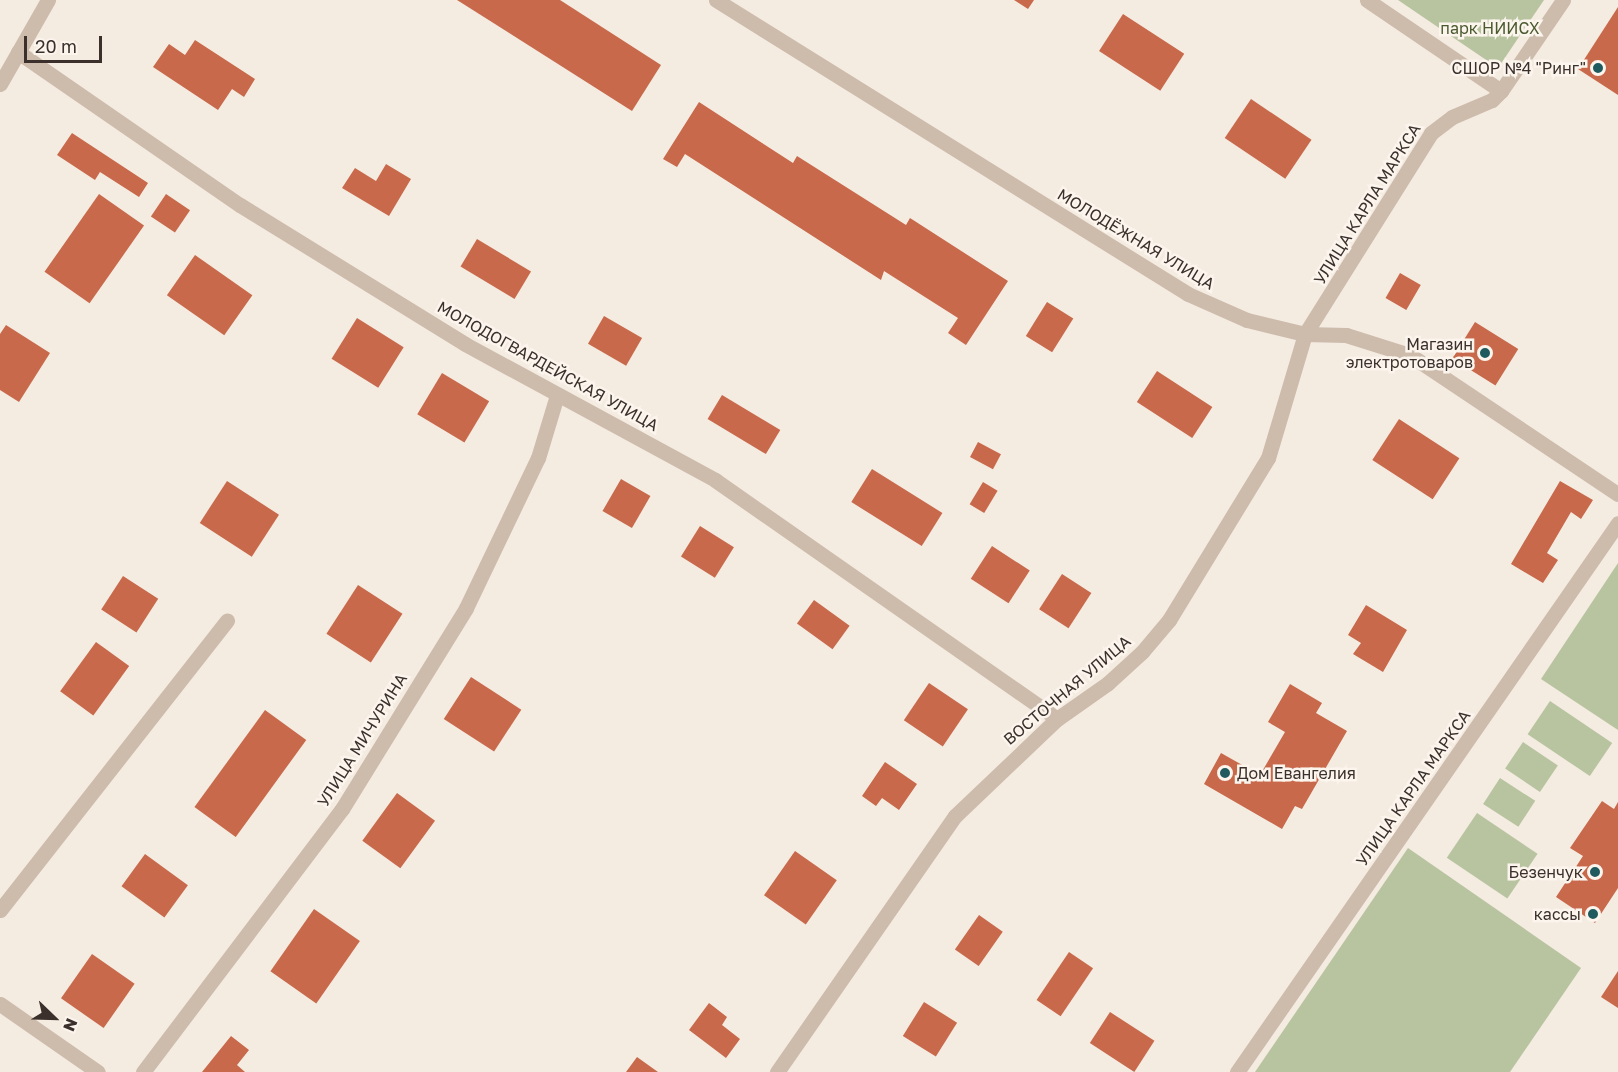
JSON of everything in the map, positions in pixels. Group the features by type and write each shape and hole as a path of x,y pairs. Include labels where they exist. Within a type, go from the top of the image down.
{"street":[{"path":"0,84 48,0"},
{"name":"МОЛОДЁЖНАЯ УЛИЦА","path":"717,0 1188,294 1247,320 1305,334 1346,335 1410,355 1618,494"},
{"path":"1367,0 1501,91"},
{"name":"УЛИЦА КАРЛА МАРКСА","path":"1305,334 1431,133 1452,117 1492,100 1501,91 1563,0"},
{"name":"МОЛОДОГВАРДЕЙСКАЯ УЛИЦА","path":"18,52 240,205 465,344 715,480 1057,719"},
{"name":"ВОСТОЧНАЯ УЛИЦА","path":"777,1072 949,824 984,784 1057,719 1108,683 1142,652 1190,591 1269,458 1305,334"},
{"name":"УЛИЦА МИЧУРИНА","path":"143,1072 342,808 466,609 538,459 557,395"},
{"name":"УЛИЦА КАРЛА МАРКСА","path":"1237,1072 1618,523"},
{"path":"0,910 227,620"},
{"path":"0,1004 98,1072"}],"green space":[{"name":"парк НИИСХ","path":"1398,0 1544,0 1498,68"},
{"path":"1618,563 1618,730 1541,679"},
{"path":"1550,701 1612,743 1590,776 1528,734"},
{"path":"1523,742 1558,765 1540,792 1505,769"},
{"path":"1500,778 1535,801 1518,827 1483,804"},
{"path":"1477,813 1538,854 1507,899 1447,858"},
{"path":"1408,848 1581,968 1510,1072 1255,1072"}],"building":[{"path":"457,0 560,0 661,65 632,111"},
{"path":"1014,0 1034,0 1028,9"},
{"path":"1618,7 1618,95 1578,69"},
{"path":"1123,14 1184,54 1160,91 1099,51"},
{"path":"195,40 255,79 244,97 232,89 218,110 153,67 169,44 185,55"},
{"path":"1251,99 1312,140 1285,179 1225,138"},
{"path":"699,102 793,163 797,156 906,225 910,218 1008,281 966,345 948,333 958,318 884,271 881,280 685,154 677,167 663,159"},
{"path":"72,133 148,183 139,197 100,172 95,180 57,155"},
{"path":"386,164 411,179 389,216 342,188 355,168 376,181"},
{"path":"99,194 144,226 90,303 45,272"},
{"path":"166,194 190,210 175,233 151,216"},
{"path":"477,239 531,271 515,299 461,266"},
{"path":"195,255 252,295 224,335 167,295"},
{"path":"1400,273 1421,285 1406,310 1386,298"},
{"path":"1047,302 1073,318 1052,352 1026,336"},
{"path":"604,316 642,338 626,366 588,344"},
{"path":"357,318 404,347 378,388 332,359"},
{"name":"Магазин электротоваров","path":"1475,322 1518,349 1495,385 1452,358"},
{"path":"6,325 50,353 19,402 0,390 0,334"},
{"path":"1157,371 1212,407 1192,438 1137,402"},
{"path":"442,373 489,401 464,442 417,414"},
{"path":"722,395 780,430 766,454 708,419"},
{"path":"1399,419 1459,458 1433,499 1372,460"},
{"path":"978,442 1001,454 993,469 970,457"},
{"path":"872,469 942,513 922,546 851,502"},
{"path":"621,479 650,496 632,528 602,511"},
{"path":"227,481 279,515 252,557 200,523"},
{"path":"1560,481 1593,500 1581,519 1571,512 1547,553 1558,560 1543,583 1511,564"},
{"path":"983,482 998,491 984,513 970,504"},
{"path":"700,526 734,547 715,578 681,557"},
{"path":"992,546 1030,571 1008,603 971,579"},
{"path":"1062,574 1091,593 1068,628 1039,609"},
{"path":"123,576 158,599 136,632 101,610"},
{"path":"358,585 402,614 371,663 326,634"},
{"path":"814,600 850,626 833,649 797,623"},
{"path":"1366,605 1407,630 1383,672 1353,654 1361,643 1348,635"},
{"path":"96,642 129,666 93,715 60,691"},
{"path":"471,677 521,710 494,752 444,719"},
{"path":"929,683 968,709 943,747 904,720"},
{"path":"1290,684 1322,703 1316,713 1347,731 1302,809 1295,806 1282,829 1204,784 1221,753 1260,775 1285,732 1268,722"},
{"path":"265,710 306,740 236,837 194,807"},
{"path":"885,762 917,784 899,810 882,798 876,806 862,796"},
{"path":"397,793 435,821 400,868 362,841"},
{"name":"Безенчук","path":"1602,801 1614,809 1618,802 1618,888 1595,923 1556,897 1583,856 1570,848"},
{"path":"795,851 837,880 806,924 764,895"},
{"path":"145,854 188,885 164,918 121,886"},
{"path":"314,909 360,941 316,1003 270,971"},
{"path":"979,915 1003,932 979,966 955,949"},
{"path":"1069,952 1093,968 1061,1016 1037,1000"},
{"path":"92,954 135,984 104,1028 61,998"},
{"path":"1618,971 1618,1008 1601,997"},
{"path":"924,1002 957,1023 936,1057 903,1036"},
{"path":"709,1003 727,1017 722,1025 740,1039 726,1058 689,1030"},
{"path":"1110,1012 1154,1041 1134,1072 1090,1043"},
{"path":"231,1036 249,1050 237,1065 245,1072 202,1072"},
{"path":"637,1057 658,1072 626,1072"}],"place":[{"name":"СШОР №4 \"Ринг\"","path":"1598,68"},
{"name":"Магазин электротоваров","path":"1485,353"},
{"name":"Дом Евангелия","path":"1225,773"},
{"name":"Безенчук","path":"1595,872"},
{"name":"кассы","path":"1593,914"}]}
